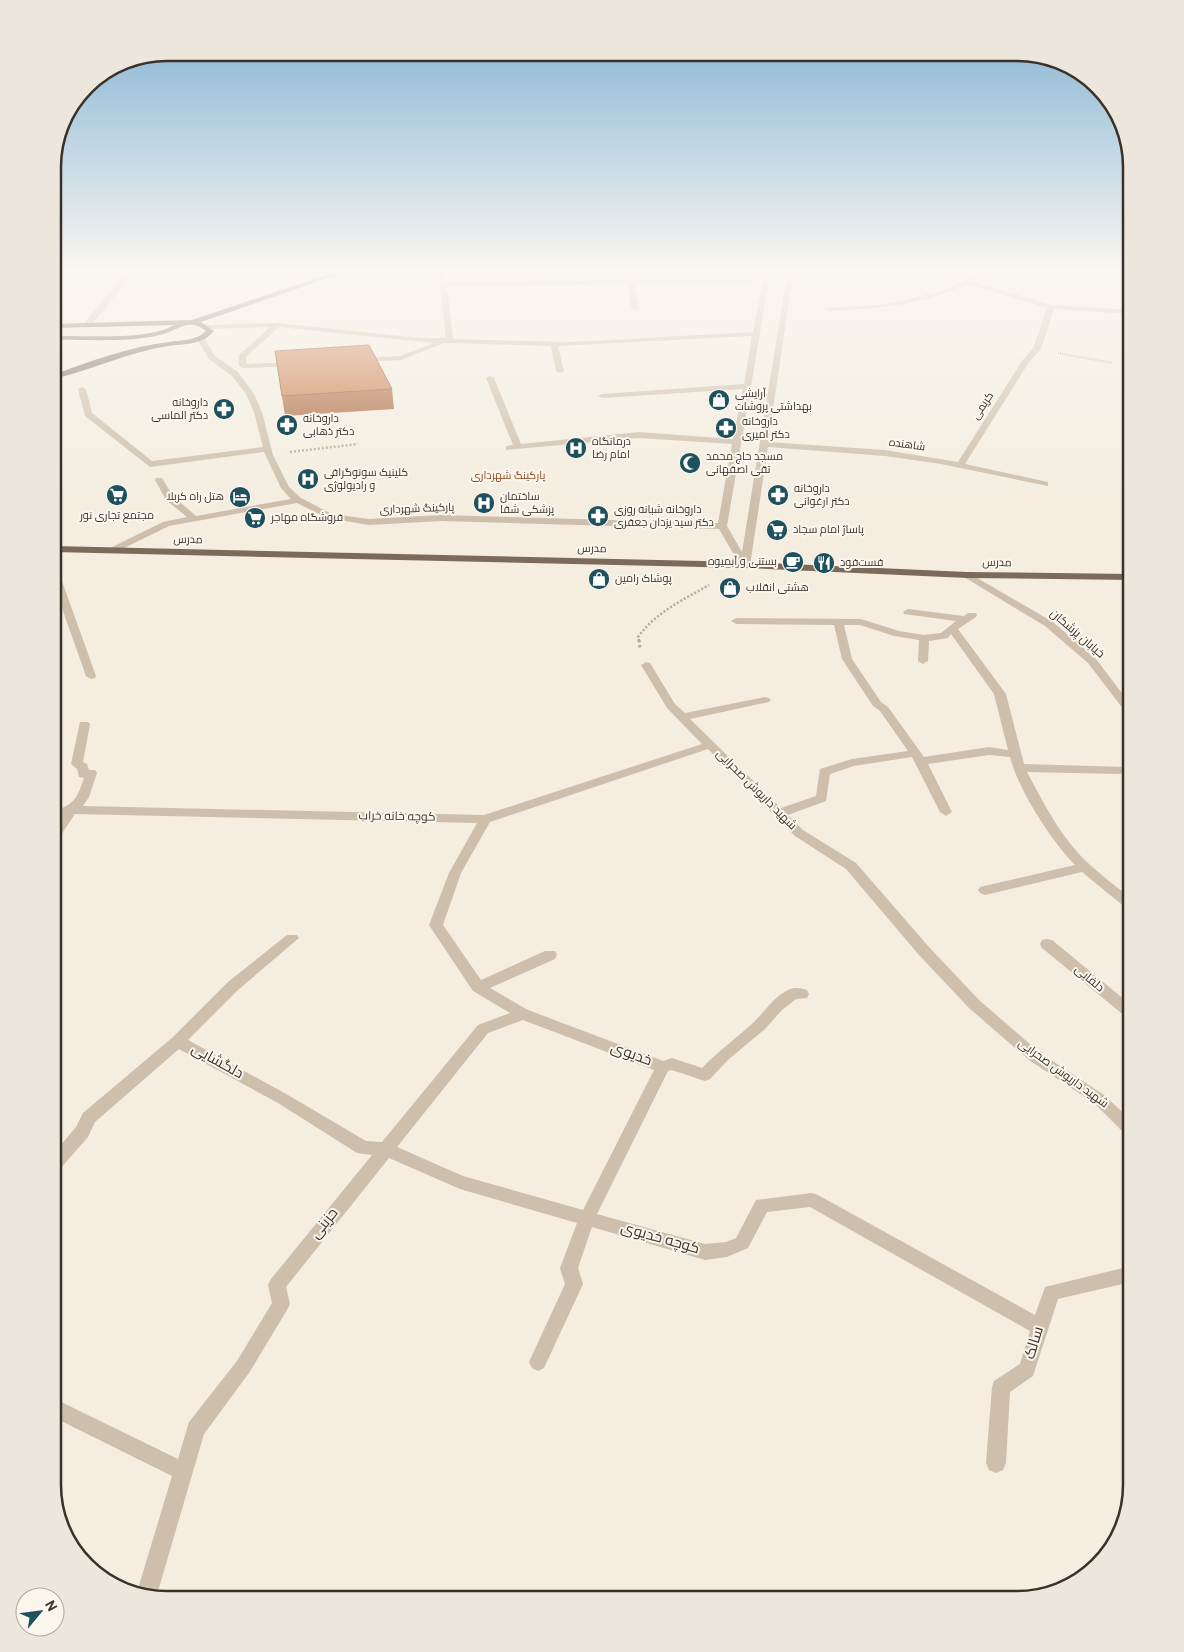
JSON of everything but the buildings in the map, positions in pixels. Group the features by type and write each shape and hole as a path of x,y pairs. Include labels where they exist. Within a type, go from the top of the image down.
{"main road":[{"path":"61,374 126,352 158,346"},
{"name":"مدرس","path":"61,549 745,565 967,575 1123,576"}],"street":[{"name":"پارکینگ شهرداری","path":"205,346 212,357 234,374 250,394 258,412 268,452 285,488 298,500 330,516 368,522 441,518 722,526"},
{"path":"253,346 242,356 243,366 302,363"},
{"path":"351,361 401,358 433,346"},
{"path":"554,346 560,371"},
{"path":"745,565 722,526 754,346"},
{"path":"745,565 779,346"},
{"name":"کریمی","path":"960,465 1026,361 1038,346"},
{"path":"490,378 514,447 639,435 736,442"},
{"path":"602,396 747,386"},
{"path":"82,389 88,414 150,464 268,452"},
{"name":"شاهنده","path":"763,444 885,453 960,465 1045,484"},
{"path":"159,480 169,498 194,519"},
{"path":"113,550 166,524 298,500"},
{"name":"خیابان پزشکان","path":"967,575 1049,624 1092,662 1123,701"},
{"path":"61,592 91,676"},
{"path":"736,621 861,622 898,634 924,638 944,636 968,617 908,612"},
{"path":"838,621 847,659 877,704 884,709 919,757 946,812"},
{"path":"952,628 1000,694 1019,768 1060,840 1086,867 1123,897"},
{"path":"924,638 924,661"},
{"name":"شهید داریوش صحرایی","path":"646,665 671,706 799,833 851,866 924,951 974,1004 1034,1056 1099,1099 1123,1121"},
{"path":"683,717 765,700"},
{"path":"61,813 81,804 91,774 82,774 83,767 77,764 84,724"},
{"name":"کوچه خانه خراب","path":"71,810 485,820 710,745"},
{"path":"780,813 822,798 824,772 852,764 989,751 1015,754"},
{"path":"1019,768 1120,770"},
{"path":"61,826 71,810"},
{"name":"خدیوی","path":"485,820 455,873 436,925 478,987 523,1014 663,1067 587,1218 569,1268 574,1284 538,1362"},
{"path":"985,890 1086,867"},
{"path":"178,1041 233,986 292,938"},
{"name":"دلفایی","path":"1047,944 1123,1006"},
{"path":"478,987 550,955"},
{"path":"663,1067 672,1064 705,1075 723,1056 760,1025 777,1006 792,994 802,994"},
{"name":"حزینی","path":"149,1589 182,1471 196,1429 243,1367 281,1304 277,1285 483,1029 523,1014"},
{"name":"دلگشایی","path":"61,1156 82,1132 89,1118 178,1041 283,1099 363,1148 385,1149"},
{"name":"کوچه خدیوی","path":"385,1149 460,1182 705,1252 727,1249 742,1243 762,1204 812,1200 1040,1327"},
{"name":"سالک","path":"996,1463 1002,1387 1027,1370 1051,1293 1123,1276"},
{"path":"61,1411 182,1471"}],"path":[{"path":"1037,349 1112,363"},
{"path":"268,452 358,444"},
{"path":"646,665 638,637 644,626 665,611 745,565"}],"place":[{"name":"آرایشی بهداشتی پروشات","path":"719,400"},
{"name":"داروخانه دکتر الماسی","path":"224,409"},
{"name":"داروخانه دکتر ذهابی","path":"287,425"},
{"name":"داروخانه دکتر امیری","path":"726,428"},
{"name":"درمانگاه امام رضا","path":"576,448"},
{"name":"مسجد حاج محمد تقی اصفهانی","path":"690,463"},
{"name":"کلینیک سونوگرافی و رادیولوژی","path":"308,479"},
{"name":"مجتمع تجاری نور","path":"117,495"},
{"name":"داروخانه دکتر ارغوانی","path":"778,495"},
{"name":"هتل راه کربلا","path":"240,497"},
{"name":"ساختمان پزشکی شفا","path":"484,503"},
{"name":"داروخانه شبانه روزی دکتر سید یزدان جعفری","path":"598,516"},
{"name":"فروشگاه مهاجر","path":"255,518"},
{"name":"پاساژ امام سجاد","path":"777,530"},
{"name":"بستنی و آبمیوه","path":"793,562"},
{"name":"فست‌فود","path":"824,563"},
{"name":"پوشاک رامین","path":"599,579"},
{"name":"هشتی انقلاب","path":"730,588"}],"district":[{"name":"پارکینگ شهرداری","path":"508,476"}]}
